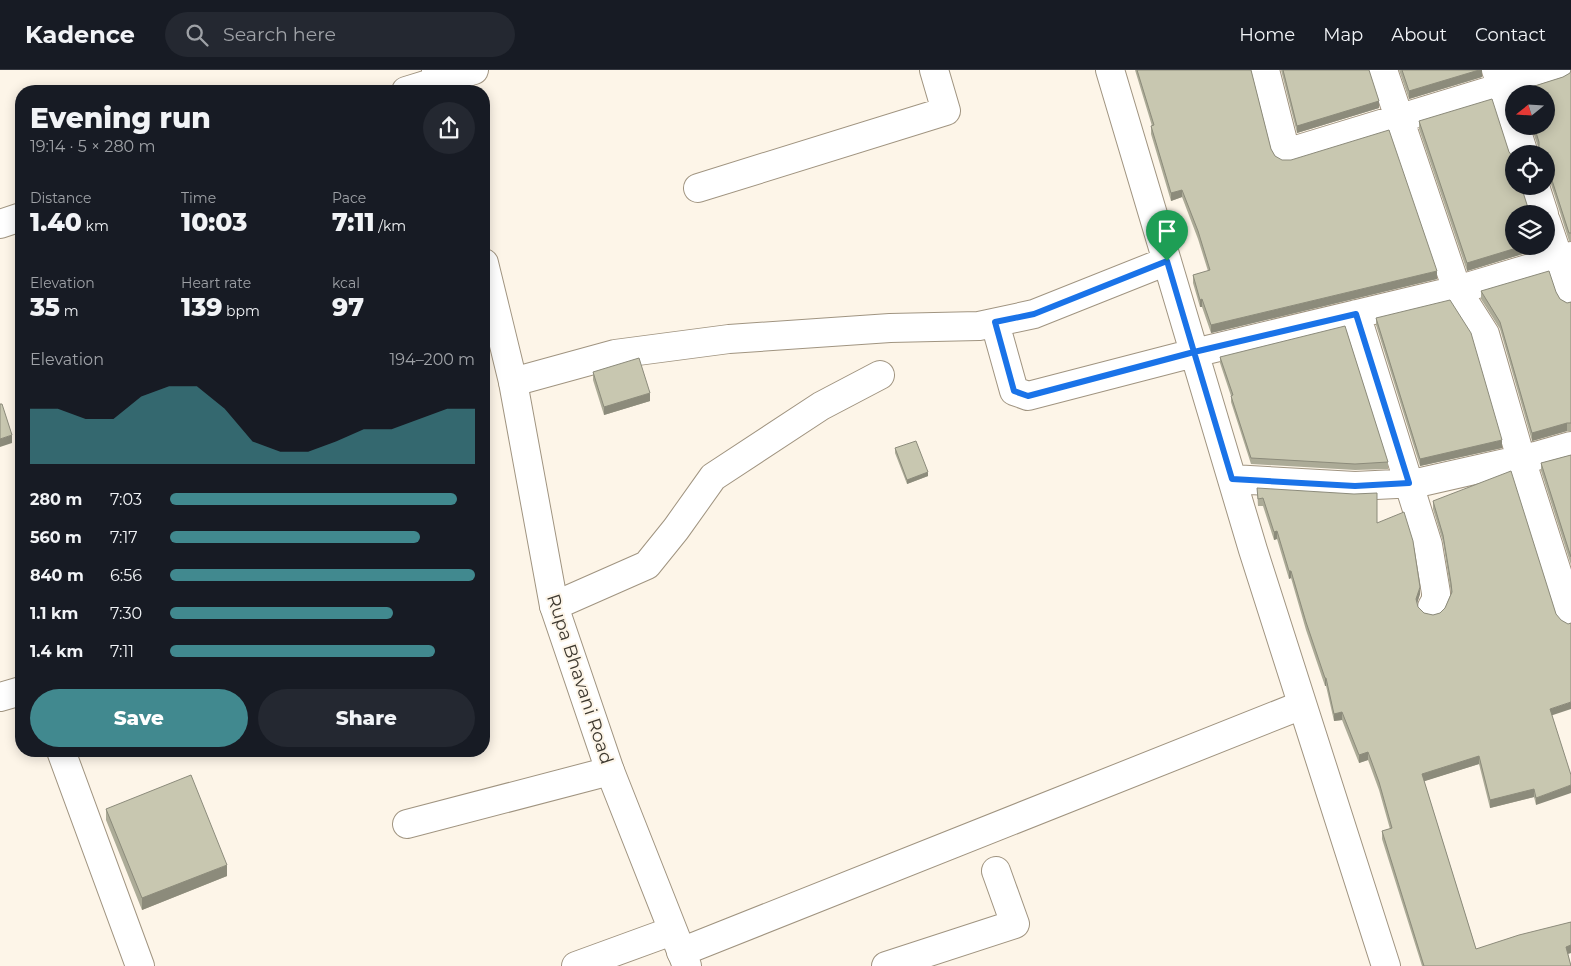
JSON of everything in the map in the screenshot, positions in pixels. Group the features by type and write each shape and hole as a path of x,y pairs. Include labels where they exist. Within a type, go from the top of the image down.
{"street":[{"path":"426,85 474,70"},
{"path":"698,188 946,111 934,70"},
{"path":"1110,70 1232,479 1386,966"},
{"path":"1265,70 1286,153 1400,118 1499,79 1558,70"},
{"path":"1383,70 1457,290 1485,334 1521,459 1571,616"},
{"path":"1499,79 1505,97"},
{"path":"0,224 15,219"},
{"path":"1555,239 1565,258 1571,295"},
{"path":"995,322 1014,391 1028,396 1194,352 1457,290 1565,258"},
{"path":"513,382 615,354 729,339 890,328 979,326 1034,314 1167,261"},
{"name":"Rupa Bhavani Road","path":"490,288 513,382 554,606 610,771 680,949"},
{"path":"1356,314 1428,545 1436,593 1436,600 1432,607"},
{"path":"554,606 647,565 676,529 713,477 821,406 880,375"},
{"path":"1232,479 1355,486 1417,483 1571,446"},
{"path":"0,697 15,693"},
{"path":"576,966 680,949 1302,705"},
{"path":"63,757 140,966"},
{"path":"407,824 610,771"},
{"path":"886,966 1016,924 996,871"}],"building":[{"path":"1137,70 1251,70 1271,149 1275,156 1282,160 1291,160 1389,130 1437,271 1211,325 1202,299 1200,300 1193,275 1210,270 1198,231 1182,190 1171,193 1151,126 1154,125"},
{"path":"1283,70 1369,70 1379,101 1297,126"},
{"path":"1402,70 1479,70 1409,91"},
{"path":"1571,70 1571,233 1569,233 1555,190 1555,145 1539,145 1537,135 1555,135 1555,85 1538,85 1570,73"},
{"path":"1492,99 1507,145 1505,145 1505,195 1524,195 1527,205 1505,205 1505,251 1467,263 1419,121"},
{"path":"1549,271 1560,299 1567,303 1571,302 1571,423 1532,433 1500,322 1481,291"},
{"path":"1450,300 1471,333 1502,440 1420,459 1376,318"},
{"path":"1345,326 1388,462 1355,464 1251,458 1220,357"},
{"path":"639,358 650,393 604,407 593,372"},
{"path":"0,404 2,404 12,435 0,439"},
{"path":"916,441 928,472 907,480 895,448"},
{"path":"1571,455 1571,557 1541,463"},
{"path":"1511,471 1556,614 1561,620 1568,624 1571,623 1571,702 1550,709 1571,775 1571,785 1536,798 1534,789 1490,800 1479,756 1422,774 1476,949 1519,935 1571,922 1571,945 1566,947 1571,966 1424,966 1382,831 1392,828 1379,782 1368,752 1359,755 1342,712 1334,714 1326,678 1306,622 1291,571 1289,571 1277,531 1274,532 1263,498 1258,499 1257,488 1354,494 1377,493 1377,523 1404,512 1413,541 1420,587 1416,599 1418,607 1424,613 1433,615 1440,613 1445,608 1452,592 1443,535 1433,501"},
{"path":"191,775 227,865 142,898 106,809"}],"route":[{"path":"1167,261 1034,314 995,322 1014,391 1028,396 1194,352 1232,479 1355,486 1409,483 1356,314 1194,352 1167,261"}]}
